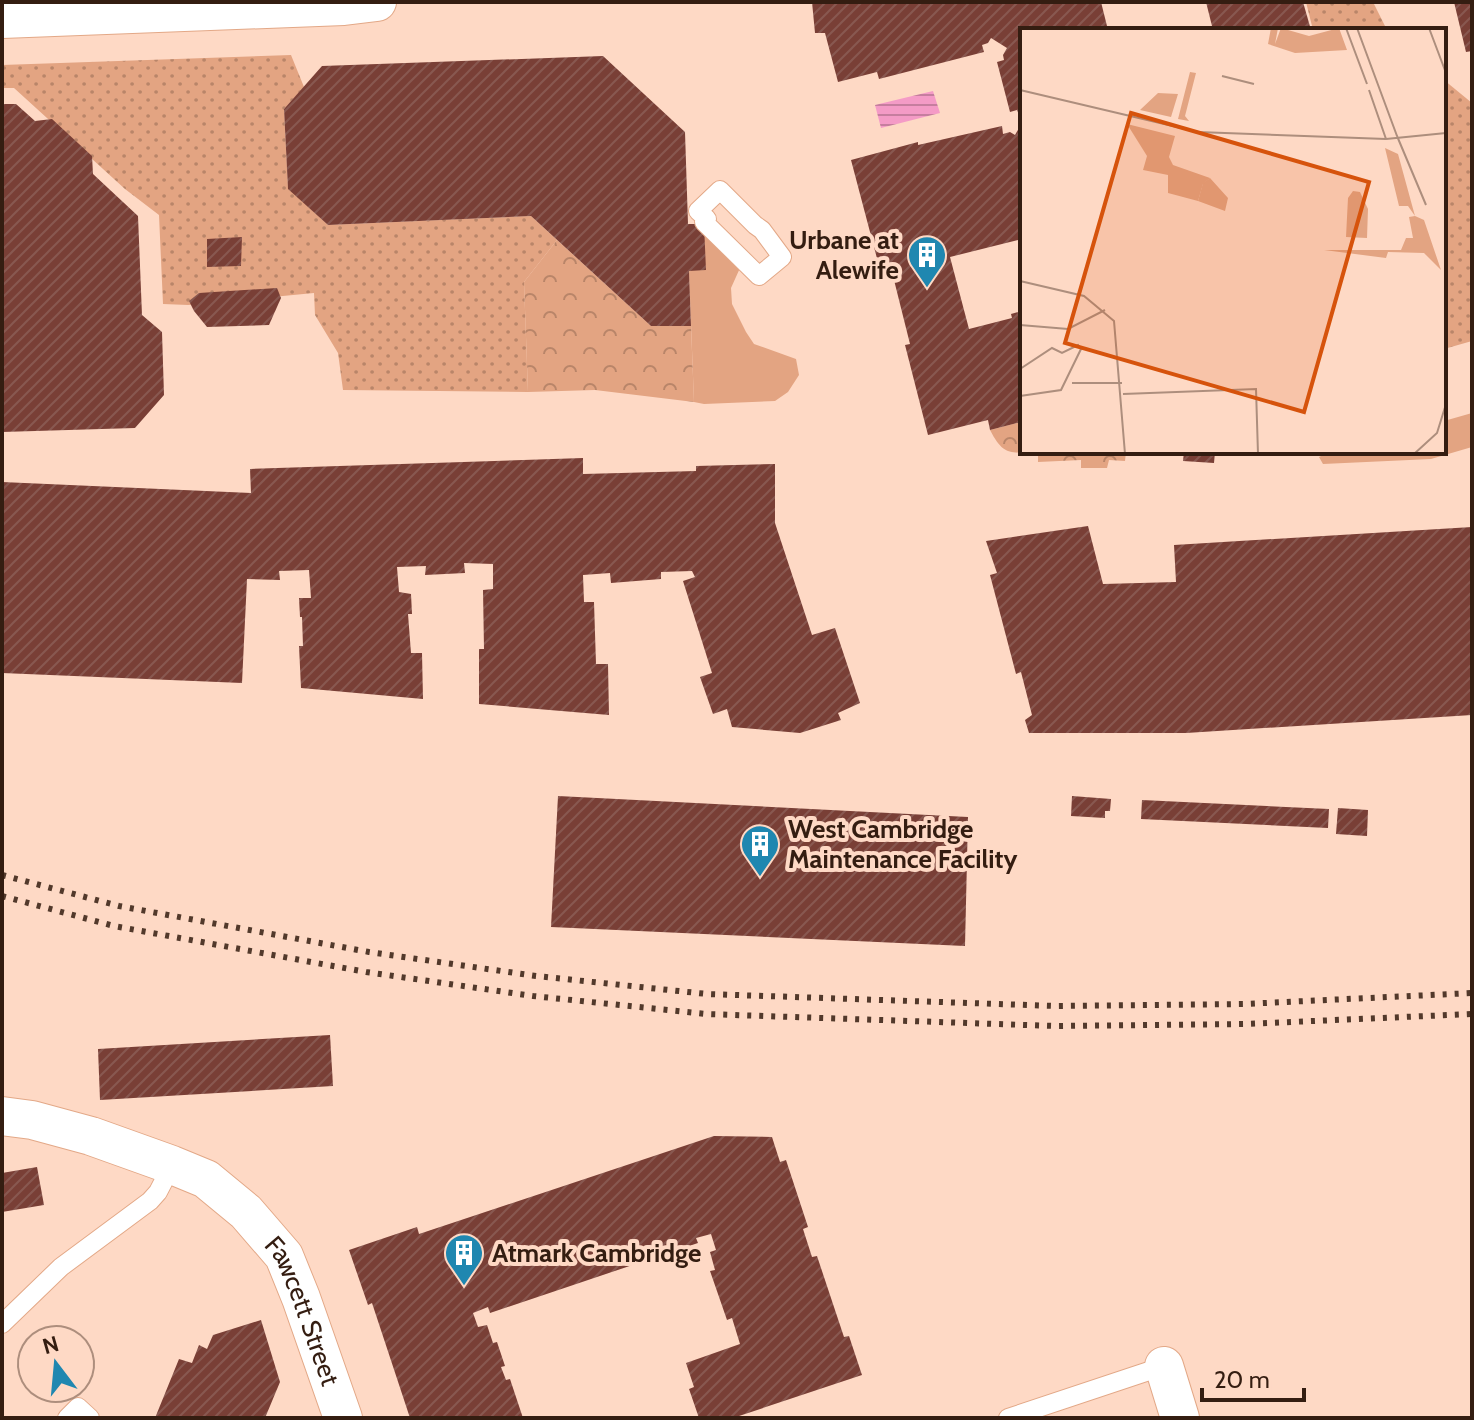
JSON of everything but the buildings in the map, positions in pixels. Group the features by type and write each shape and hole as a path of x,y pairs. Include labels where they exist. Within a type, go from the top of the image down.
{"street":[{"path":"2,19 344,6 377,2"},
{"name":"Fawcett Street","path":"2,1116 32,1120 91,1136 172,1165 206,1179 246,1212 284,1256 343,1418"},
{"path":"1164,1366 1180,1418"}],"lane":[{"path":"720,190 762,230 782,257 759,276 704,222 707,219 698,211 720,190"},
{"path":"2,1324 61,1267 150,1201 172,1165"},
{"path":"1008,1418 1164,1366"},
{"path":"67,1418 78,1407 90,1418"}],"green space":[{"path":"1306,2 1373,2 1386,28 1312,28"},
{"path":"291,55 304,87 284,109 288,188 328,225 531,216 557,240 524,282 528,392 343,390 338,353 315,315 314,293 188,305 163,304 159,215 125,189 14,88 2,88 2,65"},
{"path":"1446,82 1472,103 1472,341 1446,348"},
{"path":"704,222 740,268 731,288 732,304 754,344 796,359 799,375 788,392 775,401 694,402 689,271"},
{"path":"557,240 651,326 691,326 694,402 595,390 528,392 524,282"},
{"path":"1472,413 1472,447 1431,459 1323,464 1319,457 1325,454 1446,454 1446,420"},
{"path":"1020,423 1020,452 1004,449 990,430"},
{"path":"1038,454 1126,454 1125,461 1109,460 1107,468 1081,468 1081,460 1038,462"}],"shaded area":[{"path":"933,91 940,113 881,128 875,105"}],"railway":[{"path":"2,875 119,906 369,952 536,976 707,994 1056,1006 1244,1004 1472,993"},
{"path":"2,896 114,926 366,972 533,996 706,1014 1055,1026 1245,1024 1472,1014"}],"place":[{"name":"Urbane at Alewife","path":"927,289"},
{"name":"West Cambridge Maintenance Facility","path":"760,878"},
{"name":"Atmark Cambridge","path":"464,1287"}]}
